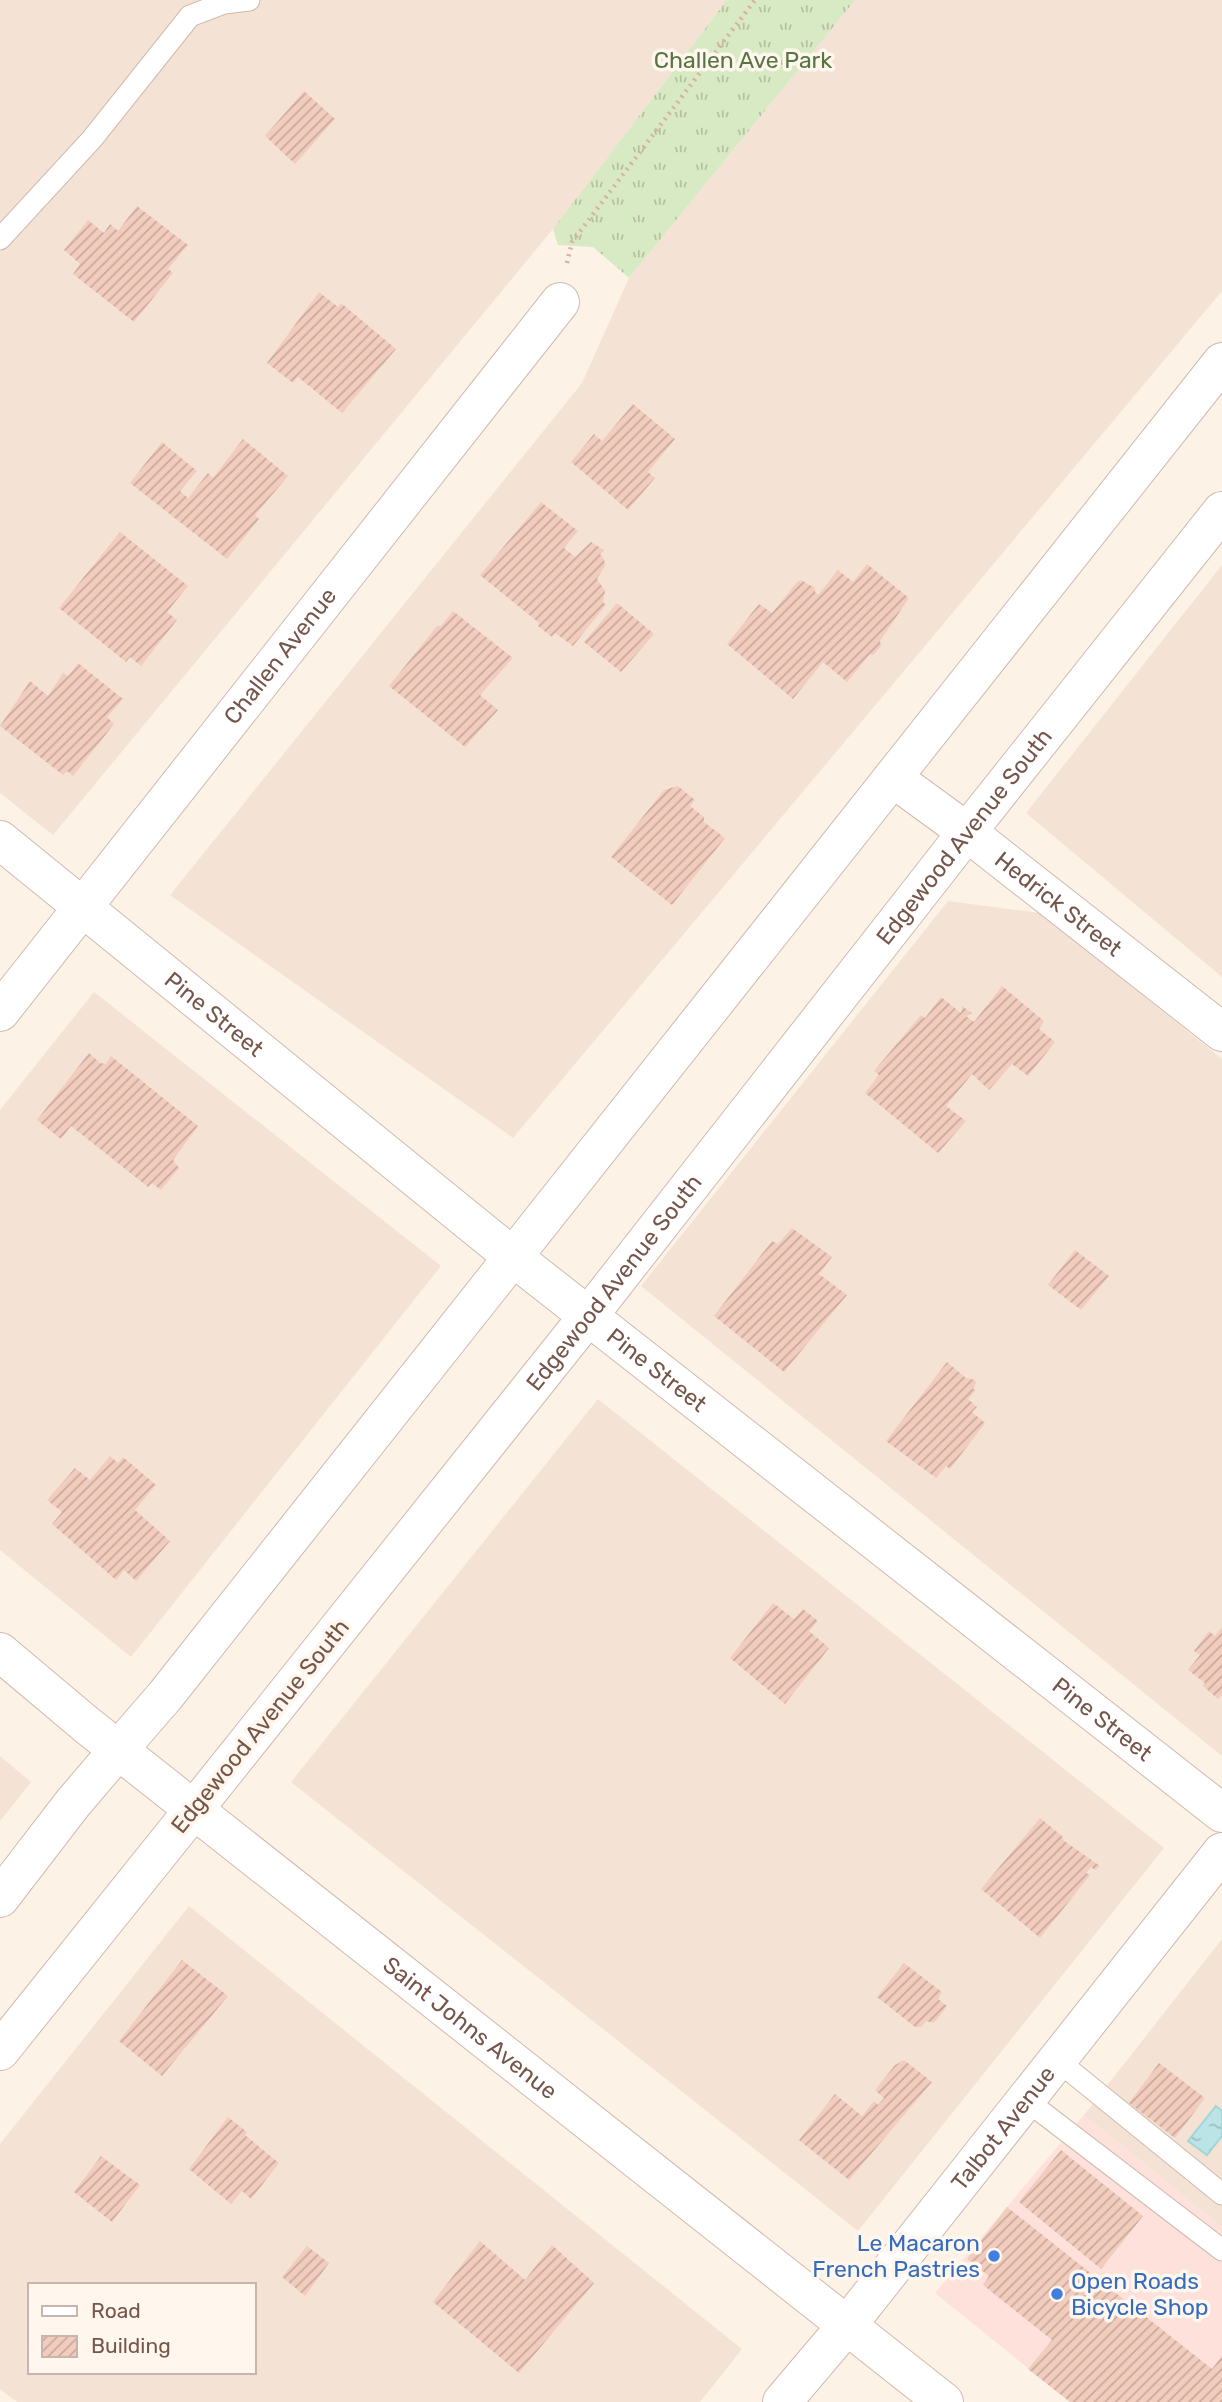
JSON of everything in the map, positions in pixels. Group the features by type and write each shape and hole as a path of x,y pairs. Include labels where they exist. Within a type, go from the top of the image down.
{"street":[{"name":"Challen Avenue","path":"0,1012 560,302"},
{"path":"0,1898 73,1803 174,1685 1222,362"},
{"name":"Edgewood Avenue South","path":"0,2051 589,1315 1222,511"},
{"name":"Hedrick Street","path":"893,778 967,832 1222,1032"},
{"name":"Pine Street","path":"0,839 513,1257 1222,1813"},
{"name":"Saint Johns Avenue","path":"0,1652 944,2402"},
{"name":"Talbot Avenue","path":"782,2402 848,2324 1222,1852"}],"lane":[{"path":"0,239 92,139 190,16 223,3 249,0"},
{"path":"1057,2060 1222,2194"},
{"path":"1026,2099 1222,2250"}],"path":[{"path":"560,302 572,242 755,0"}],"shaded area":[{"path":"0,0 727,0 553,229 53,835 0,793"},
{"path":"855,0 1222,0 1222,291 513,1138 170,895 582,383 629,278"},
{"path":"1222,565 1222,977 1026,813"},
{"path":"948,901 1040,913 1222,1059 1222,1756 641,1286"},
{"path":"94,992 441,1266 131,1657 0,1550 0,1110"},
{"path":"598,1399 1164,1848 858,2231 291,1782"},
{"path":"0,1756 31,1782 0,1821"},
{"path":"189,1906 742,2349 700,2402 17,2402 0,2389 0,2144"},
{"path":"1222,1939 1222,2227 1084,2115"},
{"path":"1084,2115 1222,2227 1222,2402 1070,2402 935,2293"}],"green space":[{"name":"Challen Ave Park","path":"727,0 855,0 629,278 593,247 558,245 553,229"}],"water":[{"path":"1216,2106 1222,2111 1222,2136 1207,2155 1188,2141"}],"building":[{"path":"304,91 335,119 295,164 265,136"},
{"path":"137,206 188,245 168,269 173,273 134,322 73,274 80,264 64,250 88,220 104,233 110,224 118,231"},
{"path":"319,292 338,307 341,303 396,349 342,413 298,377 293,383 267,363"},
{"path":"633,404 675,439 648,472 655,478 628,510 571,462 594,434 602,441"},
{"path":"243,439 288,476 255,515 259,519 227,559 130,483 162,442 197,471 180,491 188,498 208,473 213,478"},
{"path":"541,502 578,531 564,548 575,557 591,542 604,550 600,554 605,566 597,579 605,591 603,602 606,605 573,646 555,633 552,637 538,626 539,623 480,575"},
{"path":"120,532 188,586 167,612 177,620 141,666 130,657 126,662 59,608"},
{"path":"867,564 909,598 880,641 881,646 873,655 870,654 847,682 823,662 793,699 727,644 759,604 772,613 797,582 801,580 815,588 818,595 838,570 853,582"},
{"path":"617,603 654,634 621,672 584,642"},
{"path":"453,611 513,658 480,695 498,710 465,747 389,686 437,626 441,626"},
{"path":"78,663 123,699 107,717 114,724 73,776 67,771 63,775 0,726 30,681 48,696 63,673 68,676"},
{"path":"678,786 695,800 690,806 704,817 704,822 725,838 672,905 611,857 664,790"},
{"path":"1002,986 1044,1021 1039,1029 1055,1042 1028,1076 1012,1064 989,1090 972,1074 946,1106 966,1121 938,1153 865,1093 879,1075 874,1071 921,1015 925,1018 941,997 961,1013 962,1006 972,1013 966,1016 974,1022"},
{"path":"89,1053 100,1063 106,1064 111,1056 198,1126 173,1160 179,1168 161,1190 152,1183 148,1187 71,1126 61,1139 37,1120"},
{"path":"792,1228 832,1257 819,1274 847,1295 784,1372 714,1316 772,1241 778,1244"},
{"path":"1075,1250 1109,1276 1081,1310 1048,1285"},
{"path":"947,1362 966,1378 975,1380 973,1389 976,1390 968,1399 977,1407 972,1412 985,1423 950,1469 946,1466 936,1478 886,1441"},
{"path":"110,1456 118,1463 123,1457 156,1485 135,1510 170,1541 136,1581 124,1570 116,1580 52,1524 62,1512 47,1500 75,1468 90,1480"},
{"path":"773,1603 794,1619 803,1609 818,1621 809,1631 829,1648 785,1704 730,1658"},
{"path":"1222,1627 1222,1695 1218,1699 1203,1686 1205,1683 1188,1670 1200,1655 1194,1651 1209,1631 1215,1636"},
{"path":"1040,1818 1062,1836 1063,1840 1100,1866 1095,1870 1091,1867 1086,1873 1090,1875 1040,1938 981,1889"},
{"path":"182,1960 228,1996 162,2076 119,2041"},
{"path":"904,1963 942,1992 938,1999 947,2006 934,2023 926,2021 921,2027 915,2027 877,1997"},
{"path":"904,2060 932,2082 849,2180 799,2140 835,2094 862,2116 874,2101 878,2105 884,2098 875,2090 895,2065"},
{"path":"1159,2063 1205,2098 1175,2138 1129,2103"},
{"path":"228,2117 279,2163 251,2199 242,2191 231,2204 189,2169"},
{"path":"1061,2150 1143,2216 1101,2269 1019,2202"},
{"path":"101,2156 140,2185 112,2222 74,2192"},
{"path":"1007,2207 1212,2369 1222,2356 1222,2402 1070,2402 1028,2369 1052,2340 983,2285 989,2276 967,2259"},
{"path":"480,2241 525,2280 552,2245 594,2283 519,2373 433,2302"},
{"path":"307,2246 329,2263 305,2296 282,2277"}],"place":[{"name":"Le Macaron French Pastries","path":"994,2256"},
{"name":"Open Roads Bicycle Shop","path":"1057,2294"}]}
